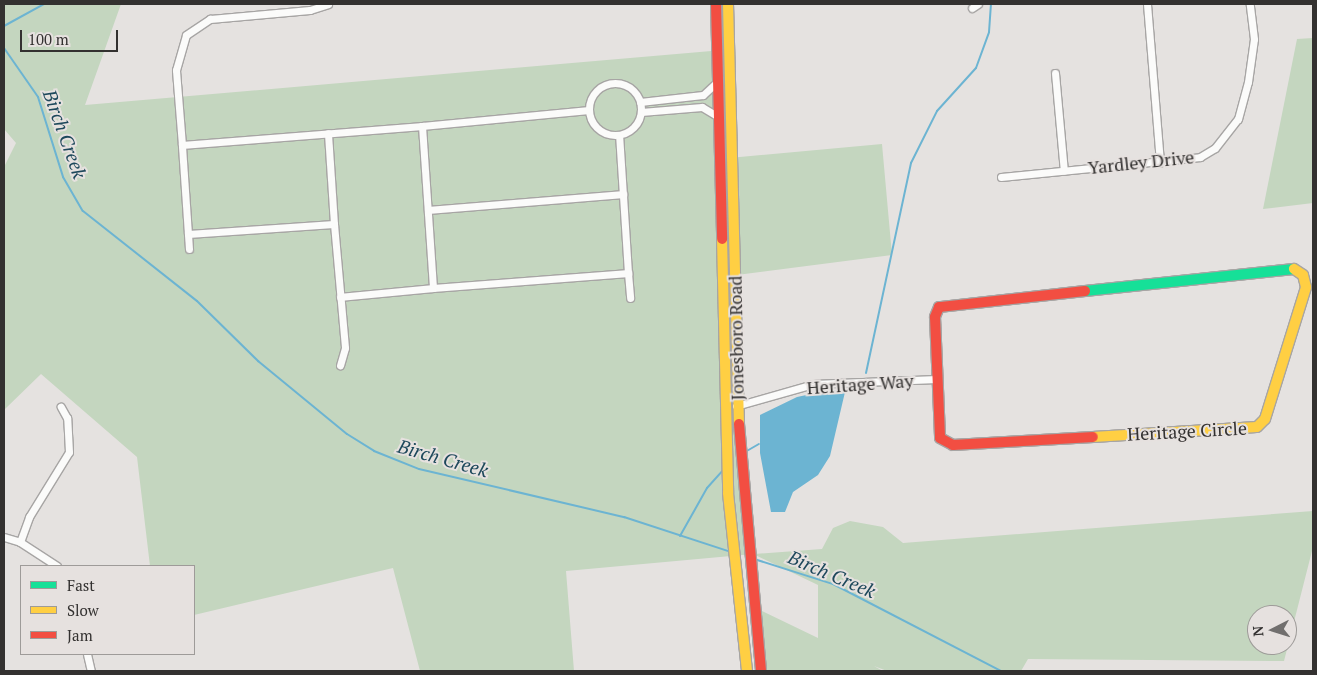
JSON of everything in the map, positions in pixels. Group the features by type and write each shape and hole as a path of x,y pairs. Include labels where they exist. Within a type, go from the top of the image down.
{"main road":[{"name":"Jonesboro Road","path":"716,4 716,83 731,525 747,671"},
{"name":"Jonesboro Road","path":"728,4 738,406 744,525 760,671"},
{"name":"Heritage Circle","path":"1294,269 1305,281 1265,419 1257,427 953,445 940,438 937,379 935,317 945,305 1294,269"}],"street":[{"path":"189,249 176,70 186,35 210,19 310,10 328,4"},
{"path":"1147,4 1160,162"},
{"name":"Yardley Drive","path":"1001,177 1200,157 1229,136 1238,119 1254,56 1250,4"},
{"path":"1055,73 1064,171"},
{"path":"615,82 631,88 640,102 641,112 631,129 618,135 595,126 589,110 593,94 615,82"},
{"path":"640,102 703,95 716,83"},
{"path":"641,112 702,107 717,116"},
{"path":"182,145 422,126 589,110"},
{"path":"422,126 433,288"},
{"path":"328,132 345,348 340,365"},
{"path":"618,135 630,298"},
{"path":"428,210 623,194"},
{"path":"188,234 334,224"},
{"path":"340,297 628,273"},
{"name":"Heritage Way","path":"726,407 738,406 813,384 937,379"},
{"path":"20,542 69,452 67,418 61,407"},
{"path":"4,537 20,542 54,565"},
{"path":"87,655 91,671"}],"green space":[{"path":"4,4 121,4 85,105 723,50 729,158 882,144 892,255 721,277 754,554 822,549 833,528 850,521 883,527 903,543 1313,511 1313,547 1297,610 1297,605 1247,605 1247,655 1286,655 1284,661 1028,659 1021,671 887,671 874,666 883,671 764,671 758,609 818,638 818,585 753,554 566,571 574,671 420,671 393,568 195,615 195,565 150,565 137,457 41,374 4,410 4,167 16,143 4,129"},
{"path":"1313,38 1313,203 1263,209 1297,39"}],"water":[{"path":"830,390 845,392 830,456 818,475 793,492 785,512 771,512 760,453 760,415 797,397"}],"waterway":[{"path":"4,26 44,4"},
{"path":"866,373 911,163 937,111 976,68 989,32 991,4"},
{"name":"Birch Creek","path":"4,48 38,97 63,177 83,211 197,301 258,361 347,434 374,451 419,469 624,517 731,552"},
{"path":"745,452 759,444"},
{"path":"680,536 707,488 724,469"},
{"name":"Birch Creek","path":"754,559 833,584 1001,671"}],"traffic: fast":[{"path":"1085,291 1294,269"}],"traffic: slow":[{"path":"728,4 739,424"},
{"path":"722,239 728,493 747,671"},
{"path":"1093,437 1257,427 1265,419 1306,287 1303,275 1294,269"}],"traffic: jam":[{"path":"716,4 722,239"},
{"path":"1085,291 939,307 935,317 940,438 953,445 1093,437"},
{"path":"739,424 761,671"}]}
